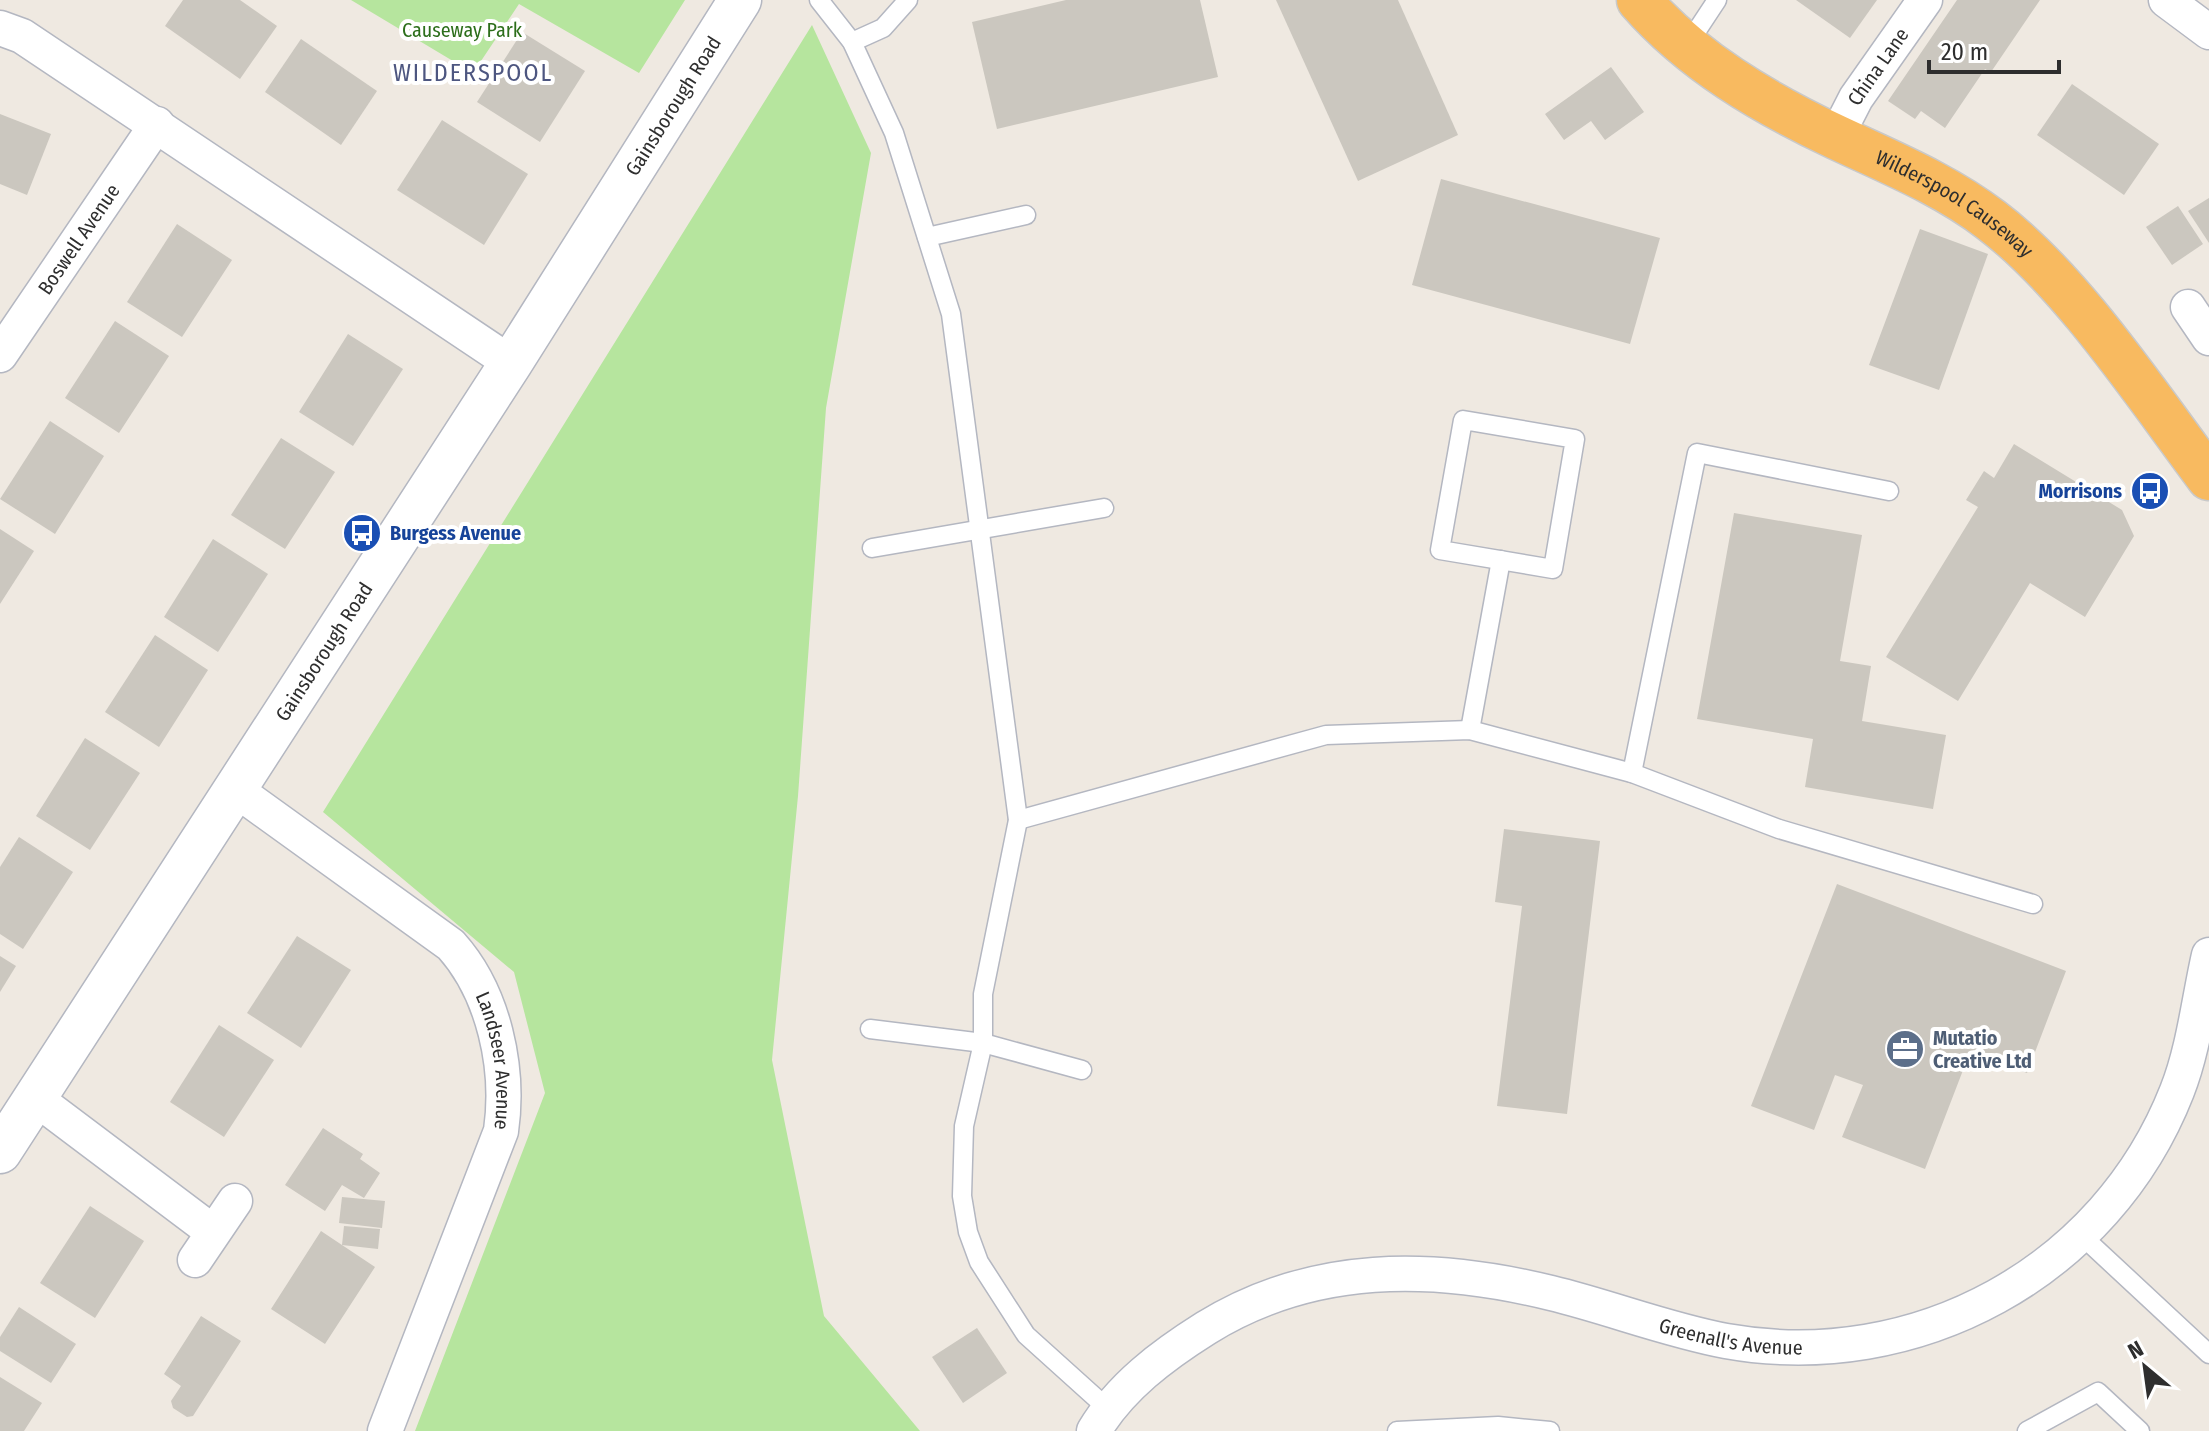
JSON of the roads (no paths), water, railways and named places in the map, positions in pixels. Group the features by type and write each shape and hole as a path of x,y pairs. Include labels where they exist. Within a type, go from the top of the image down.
{"highway":[{"name":"Wilderspool Causeway","path":"1639,0 1686,47 1779,109 1948,192 1991,220 2025,250 2106,341 2209,478"}],"street":[{"name":"Gainsborough Road","path":"0,1152 511,363 740,0"},
{"name":"China Lane","path":"1836,137 1856,98 1925,0"},
{"path":"2166,0 2209,32"},
{"path":"0,28 22,36 157,124 511,363"},
{"name":"Boswell Avenue","path":"0,355 157,124"},
{"path":"2188,307 2209,338"},
{"name":"Landseer Avenue","path":"236,790 451,945 476,979 497,1045 504,1080 501,1131 385,1431"},
{"name":"Greenall's Avenue","path":"1101,1420 1176,1346 1218,1321 1294,1287 1333,1278 1382,1272 1431,1272 1485,1279 1551,1293 1721,1340 1757,1346 1828,1348 1899,1337 1971,1312 2011,1291 2081,1235 2136,1169 2178,1089 2209,955"},
{"path":"35,1098 213,1232"},
{"path":"195,1260 235,1201"}],"lane":[{"path":"819,0 852,42 894,133 951,314 1018,820 983,994 983,1043 964,1126 961,1162 968,1232 979,1262 1026,1335 1101,1420"},
{"path":"852,42 883,28 908,0"},
{"path":"1686,47 1717,0"},
{"path":"927,237 1026,215"},
{"path":"1463,420 1575,439 1553,569 1501,560 1440,550 1463,420"},
{"path":"1632,773 1697,453 1889,491"},
{"path":"872,548 979,527 1104,508"},
{"path":"1470,730 1501,560"},
{"path":"1018,820 1326,735 1470,730 1632,773 1779,829 2033,904"},
{"path":"870,1029 983,1043 1082,1070"},
{"path":"2081,1235 2209,1354"},
{"path":"2027,1431 2098,1392 2140,1431"},
{"path":"1397,1431 1498,1426 1550,1431"}],"place":[{"name":"Morrisons","path":"2150,491"},
{"name":"Burgess Avenue","path":"362,533"},
{"name":"Mutatio Creative Ltd","path":"1905,1049"}],"district":[{"name":"WILDERSPOOL","path":"473,73"}],"park label":[{"name":"Causeway Park","path":"462,30"}]}
